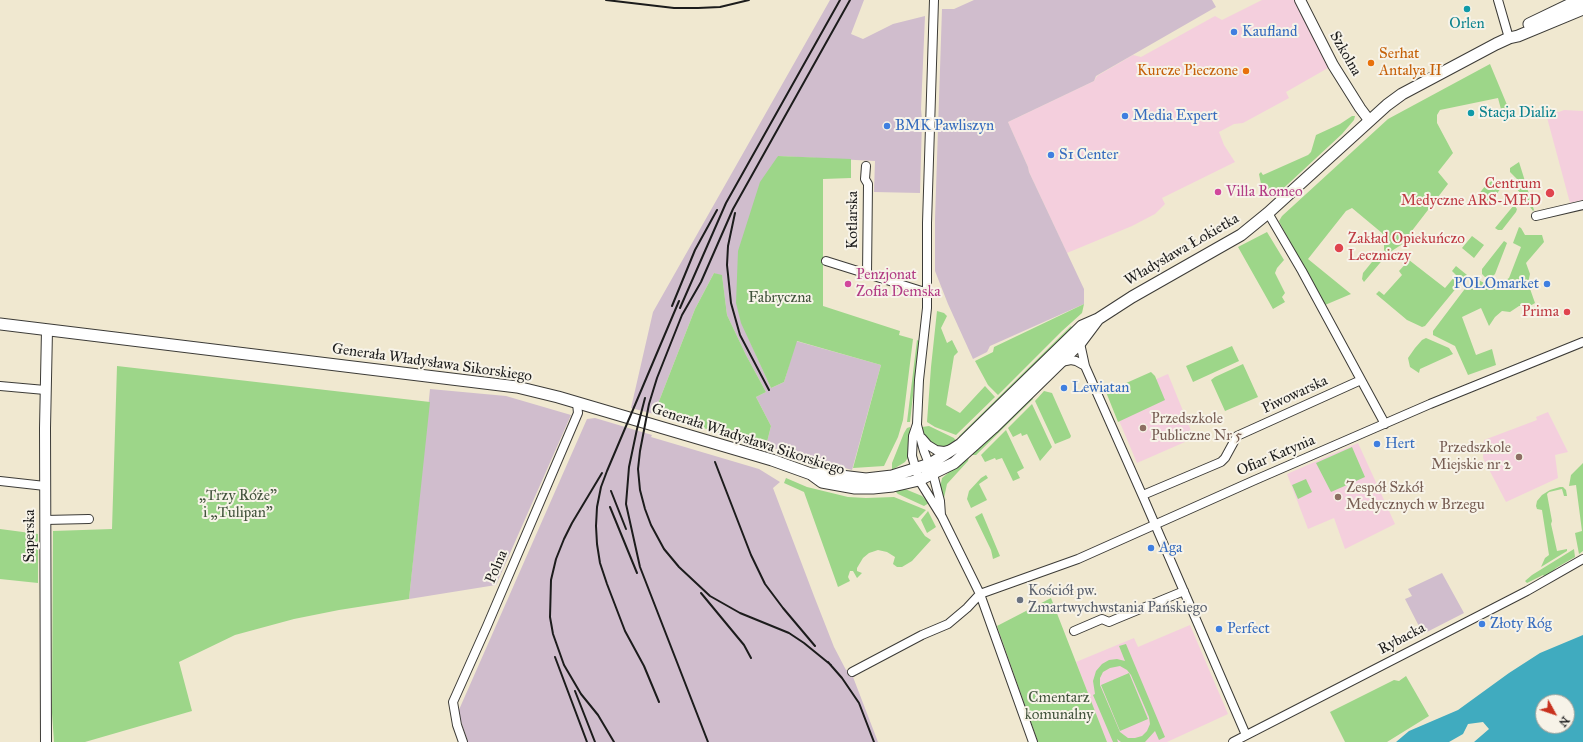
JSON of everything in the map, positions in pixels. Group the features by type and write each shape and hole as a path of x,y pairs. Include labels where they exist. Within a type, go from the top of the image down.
{"main road":[{"name":"Władysława Łokietka","path":"1509,38 1514,31 1579,0"},
{"name":"Władysława Łokietka","path":"932,469 956,448 1078,330 1098,319 1132,296 1231,242 1250,229 1369,120 1402,94 1509,38 1518,36 1583,9"},
{"name":"Władysława Łokietka","path":"917,475 954,463 968,452 1080,343 1098,319"},
{"name":"Generała Władysława Sikorskiego","path":"0,324 500,384 533,390 816,474 822,482 855,488 893,486 917,475"}],"street":[{"path":"934,0 927,223 928,293 917,424 913,436 912,456 917,475 942,518 980,594 1033,742"},
{"name":"Szkolna","path":"1300,0 1328,56 1369,120"},
{"path":"1498,0 1509,38"},
{"name":"Kotlarska","path":"866,166 865,179 868,184 866,274"},
{"path":"1536,216 1583,205"},
{"path":"1268,213 1302,270 1385,424"},
{"path":"826,261 928,293"},
{"name":"Saperska","path":"46,742 45,390 47,330"},
{"name":"Ofiar Katynia","path":"980,594 1078,559 1385,424 1583,342"},
{"path":"1080,343 1085,366 1143,495 1246,735"},
{"path":"1060,362 1071,360 1085,366"},
{"name":"Piwowarska","path":"1143,495 1221,462 1226,458 1237,436 1361,380"},
{"path":"0,386 45,390"},
{"name":"Polna","path":"463,742 457,725 453,702 578,413 577,403"},
{"path":"917,424 924,452 932,469 940,501 942,518"},
{"path":"920,434 928,445 936,450 944,451 956,448"},
{"path":"0,481 45,486"},
{"path":"45,520 89,519"},
{"name":"Rybacka","path":"1233,742 1528,591 1583,559"},
{"path":"1074,631 1102,619 1109,622 1116,620 1184,591"},
{"path":"852,672 922,635 948,624 967,608 980,594"}],"shaded area":[{"path":"830,0 864,0 851,34 863,39 893,24 925,16 921,109 920,193 874,192 875,161 778,156 747,335 771,388 784,382 796,341 881,365 852,470 766,446 771,426 756,397 766,392 727,315 722,276 714,273 695,309 654,414 631,408 653,312"},
{"path":"974,0 1212,0 1216,7 1096,76 1094,81 1008,122 1029,172 1084,289 1084,304 990,346 987,352 973,359 935,271 935,219 942,9 954,9"},
{"path":"1262,0 1294,0 1328,68 1286,92 1289,98 1243,123 1234,124 1219,132 1224,145 1235,162 1162,198 1165,204 1155,214 1132,226 1067,253 1029,172 1008,122 1094,81 1097,76 1133,55 1141,57 1215,16 1222,20"},
{"path":"1545,110 1559,112 1564,110 1583,111 1583,200 1570,203"},
{"path":"1168,374 1194,438 1137,463 1110,399"},
{"path":"430,389 506,396 571,415 496,585 409,599"},
{"name":"Przedszkole Miejskie nr 2","path":"1548,412 1568,452 1555,455 1558,478 1506,502 1483,458 1484,440 1537,420 1536,417"},
{"path":"595,418 652,435 651,437 759,469 780,482 773,488 834,647 846,670 852,669 856,676 853,677 878,742 468,742 458,712 587,419"},
{"path":"1358,443 1395,524 1345,549 1334,518 1308,529 1287,474"},
{"path":"1442,573 1464,613 1423,634 1405,599 1412,596 1408,589"},
{"path":"1190,625 1228,714 1167,742 1107,742 1076,662 1134,638 1138,647"}],"green space":[{"path":"1490,64 1510,112 1507,121 1502,113 1498,98 1440,110 1437,115 1437,123 1453,153 1438,172 1448,184 1401,245 1387,254 1384,250 1384,237 1382,233 1352,208 1346,211 1308,259 1351,294 1325,305 1279,221 1282,216 1388,119"},
{"path":"1352,116 1355,116 1354,120 1342,134 1274,197 1267,198 1262,189 1259,174 1261,172 1263,175 1308,155 1311,152 1316,135 1340,124"},
{"name":"Fabryczna","path":"778,156 851,159 851,178 823,179 823,306 900,331 899,335 913,339 903,420 898,437 884,466 853,468 881,365 797,341 784,382 771,388 741,323 736,303 738,251 760,182"},
{"path":"1519,162 1534,210 1533,211 1517,189 1521,186 1519,181 1510,172 1510,168"},
{"path":"1493,180 1497,180 1501,188 1490,203 1486,205 1481,204 1478,200 1478,195 1486,185"},
{"path":"1514,205 1517,209 1516,212 1502,230 1495,228"},
{"path":"1519,227 1525,235 1542,235 1544,242 1526,263 1530,274 1528,283 1535,303 1530,306 1519,306 1510,312 1502,311 1495,317 1489,326 1481,308 1462,317 1476,355 1492,349 1496,365 1468,375 1455,346 1433,335 1433,331 1475,278 1486,284 1487,288 1496,286 1509,278 1521,247 1513,243"},
{"path":"1267,232 1284,260 1277,268 1275,273 1285,293 1282,297 1285,302 1273,309 1238,247"},
{"path":"1472,236 1484,245 1474,258 1462,248"},
{"path":"1504,241 1507,243 1495,274 1491,278 1485,277 1482,274 1482,269"},
{"path":"1380,255 1385,257 1364,282 1362,279 1363,273 1376,257"},
{"path":"1409,260 1445,288 1456,275 1452,271 1456,266 1467,275 1425,326 1422,327 1407,320 1376,294 1379,291 1384,295 1402,275 1399,271"},
{"path":"714,273 722,275 727,315 766,392 756,397 771,426 766,446 654,414 695,309"},
{"path":"1084,304 1082,313 998,395 988,385 975,361 993,352 994,347"},
{"path":"937,311 944,313 947,316 941,328 947,343 952,340 958,352 954,356 946,405 960,413 985,386 995,397 956,435 935,427 927,422"},
{"path":"1071,326 1073,329 960,440 959,436"},
{"path":"1426,338 1449,348 1453,354 1420,369 1419,373 1410,367 1408,358 1422,340"},
{"path":"917,340 919,341 910,422 907,422"},
{"path":"1232,346 1239,361 1193,382 1186,366"},
{"path":"1243,364 1258,397 1225,411 1211,380"},
{"name":"„Trzy Róże” i „Tulipan”","path":"117,366 430,402 409,599 294,619 235,635 179,662 192,711 85,742 54,742 52,713 53,531 112,529"},
{"path":"1151,372 1155,376 1165,400 1118,422 1106,392"},
{"path":"1044,391 1052,393 1071,436 1070,438 1055,444 1035,401"},
{"path":"1031,396 1033,399 976,455 972,455"},
{"path":"1032,404 1052,447 1040,461 1027,434 1022,436 1021,433 1013,437 1008,428"},
{"path":"929,426 954,438 957,443 939,447 932,443 924,435 922,427"},
{"path":"910,427 909,456 905,462 892,470 892,463 904,433 907,428"},
{"path":"1006,430 1024,468 1017,472 1020,478 1013,481 1002,458 996,460 995,458 985,462 981,455"},
{"path":"1352,447 1365,477 1331,492 1316,463"},
{"path":"968,457 968,461 947,484 944,498 940,488 942,478"},
{"path":"1583,463 1583,551 1579,554 1575,533 1582,531 1576,485 1569,486 1571,475"},
{"path":"986,475 988,478 979,484 987,500 971,508 967,499 969,491 981,478"},
{"path":"786,478 807,487 848,497 894,497 926,510 918,518 912,517 925,536 931,540 912,561 902,567 897,567 893,564 895,557 887,552 878,550 869,553 863,558 857,568 857,571 862,573 857,578 853,571 850,571 848,577 850,581 838,587 804,492 784,483"},
{"path":"1306,479 1312,492 1298,499 1292,485"},
{"path":"1563,487 1566,490 1567,496 1564,496 1562,489 1549,492 1547,494 1552,521 1551,524 1557,551 1567,549 1567,551 1541,567 1545,558 1549,555 1542,510 1537,509 1537,501 1542,495 1550,490"},
{"path":"905,489 922,496 929,503 924,506 898,494 895,491"},
{"path":"928,511 936,527 927,533 921,520"},
{"path":"982,513 1000,556 993,559 991,550 975,517"},
{"path":"0,529 38,534 38,583 0,579"},
{"path":"1574,549 1575,557 1556,568 1546,578 1543,575 1527,583 1525,581 1532,575"},
{"name":"Cmentarz komunalny","path":"1051,598 1107,742 1038,742 997,626"},
{"path":"1126,644 1165,737 1159,740 1155,731 1145,742 1121,742 1117,739 1118,742 1113,742 1093,695 1095,694 1093,681 1096,671 1102,664 1109,660 1117,659 1125,661 1119,646","holes":["1120,666 1127,670 1131,675 1149,717 1150,724 1147,731 1142,736 1135,738 1128,738 1120,732 1100,685 1100,678 1103,672 1110,668"]},
{"path":"1129,673 1148,719 1120,731 1101,685"},
{"path":"1406,676 1429,716 1387,742 1345,742 1330,712 1394,680 1399,681"}],"water":[{"path":"1583,635 1583,742 1474,742 1489,729 1483,722 1468,724 1463,734 1449,742 1396,742 1409,731 1458,710 1509,673 1540,653"}],"railway":[{"path":"606,0 674,8 720,7 749,0"},
{"path":"680,308 726,203 840,0"},
{"path":"831,665 789,633 740,613 710,596 679,567 664,549 651,525 640,490 638,469 649,404 657,378 682,315 701,282 733,209 850,0"},
{"path":"672,306 695,250 717,210"},
{"path":"735,213 728,246 727,265 731,303 740,335 769,390"},
{"path":"659,702 644,666 625,631 607,584 600,563 596,526 597,507 601,487 679,301"},
{"path":"645,398 629,467 626,504 640,567 708,742"},
{"path":"715,462 751,555 765,584 815,646"},
{"path":"602,473 572,523 556,559 551,580 550,617 553,634 564,665 581,694 598,715 614,742"},
{"path":"611,491 626,529"},
{"path":"610,507 637,573"},
{"path":"701,593 744,645 751,658"},
{"path":"555,657 587,742"},
{"path":"828,662 842,678 859,703 874,742"},
{"path":"575,691 595,742"}],"place":[{"name":"Orlen","path":"1467,9"},
{"name":"Kaufland","path":"1234,32"},
{"name":"Serhat Antalya II","path":"1371,63"},
{"name":"Kurcze Pieczone","path":"1246,71"},
{"name":"Stacja Dializ","path":"1471,113"},
{"name":"Media Expert","path":"1125,116"},
{"name":"BMK Pawliszyn","path":"887,126"},
{"name":"S1 Center","path":"1051,155"},
{"name":"Villa Romeo","path":"1218,192"},
{"name":"Centrum Medyczne ARS-MED","path":"1550,193"},
{"name":"Zakład Opiekuńczo Leczniczy","path":"1339,248"},
{"name":"Penzjonat Zofia Demska","path":"848,284"},
{"name":"POLOmarket","path":"1547,284"},
{"name":"Prima","path":"1567,312"},
{"name":"Lewiatan","path":"1064,388"},
{"name":"Przedszkole Publiczne Nr 5","path":"1143,428"},
{"name":"Hert","path":"1377,444"},
{"name":"Przedszkole Miejskie nr 2","path":"1519,457"},
{"name":"Zespół Szkół Medycznych w Brzegu","path":"1338,497"},
{"name":"Aga","path":"1151,548"},
{"name":"Kościół pw. Zmartwychwstania Pańskiego","path":"1020,600"},
{"name":"Złoty Róg","path":"1482,624"},
{"name":"Perfect","path":"1219,629"}]}
